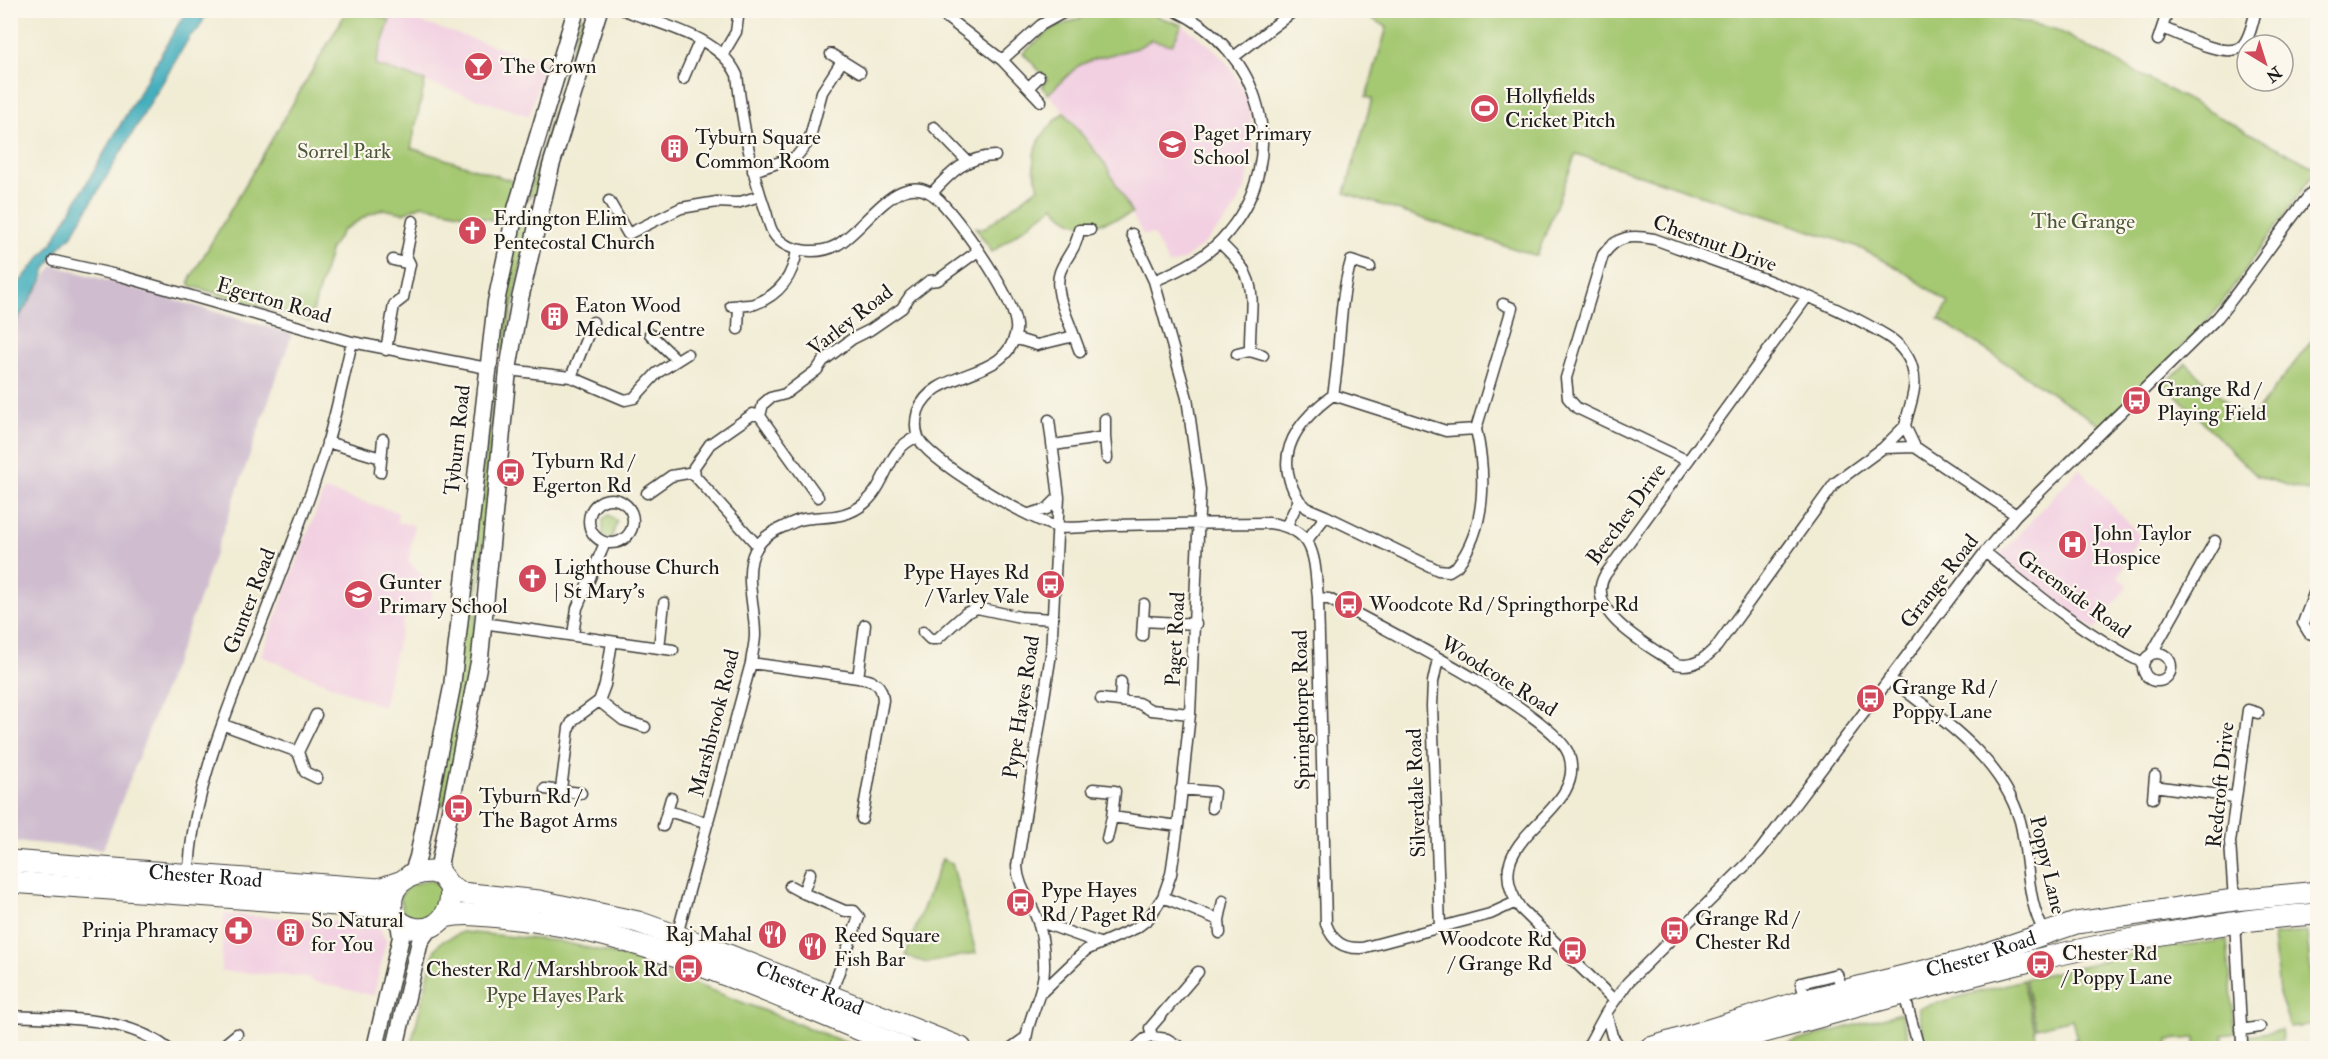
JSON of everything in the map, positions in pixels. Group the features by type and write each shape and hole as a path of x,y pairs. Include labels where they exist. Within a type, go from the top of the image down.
{"highway":[{"name":"Chester Road","path":"10,861 81,877 379,908 396,918"},
{"path":"424,873 445,881 452,896 438,922 411,929 396,918 391,902 402,880 424,873"},
{"name":"Chester Road","path":"10,882 81,877 189,875 379,888 402,880"},
{"name":"Chester Road","path":"445,881 461,893 539,901 603,913 677,935 961,1048"},
{"name":"Chester Road","path":"1705,1048 1759,1039 1904,994 2000,959 2045,933 2091,921 2234,900 2318,892"},
{"name":"Chester Road","path":"1651,1048 1842,990 2000,959 2096,946 2235,922 2318,914"},
{"name":"Chester Road","path":"438,922 473,915 530,920 608,935 664,952 905,1048"},
{"path":"2091,921 2096,946"}],"main road":[{"name":"Tyburn Road","path":"402,880 414,869 418,857 452,687 486,368 496,302 516,209 576,10"},
{"name":"Tyburn Road","path":"445,881 440,861 468,729 483,623 508,370 533,233 598,10"},
{"path":"486,368 508,370"},
{"path":"375,1048 401,936 396,918"},
{"path":"395,1048 420,941 438,922"}],"street":[{"path":"624,10 700,40 723,54 733,66 737,75 753,171 760,196 774,235 797,250 834,247 897,193 928,191 967,161 979,156 995,156"},
{"path":"723,54 736,32 739,10"},
{"path":"937,10 1002,60 1041,101"},
{"path":"1002,60 1041,25 1068,10"},
{"path":"1154,281 1193,262 1220,242 1236,223 1253,192 1262,153 1259,109 1249,81 1235,56 1201,24 1174,10"},
{"path":"1235,56 1295,10"},
{"path":"2163,28 2223,51 2234,51 2244,44 2256,10"},
{"path":"2158,40 2166,16"},
{"path":"683,79 700,40"},
{"path":"831,54 860,72"},
{"path":"753,171 796,157 809,141 822,92 842,61"},
{"path":"1029,87 1039,77"},
{"path":"934,127 967,161"},
{"name":"Grange Road","path":"1587,1048 1614,1000 1628,982 1759,852 1985,552 2016,515 2218,317 2239,292 2282,229 2318,185"},
{"path":"928,191 978,250 1016,322 1014,338 1009,349 994,364 945,384 924,401 916,422 917,437 935,458 972,482 1059,528 1269,523 1303,534 1307,540 1326,516"},
{"path":"609,201 631,239 681,208 717,202 737,203 760,196"},
{"path":"386,350 394,305 403,298 410,264 406,256 413,221"},
{"path":"1080,228 1074,251 1060,271 1058,281 1080,351"},
{"name":"Paget Road","path":"1042,992 1074,959 1098,943 1142,924 1163,897 1171,874 1178,826 1190,714 1196,624 1200,523 1197,458 1187,398 1154,281 1132,234"},
{"name":"Chestnut Drive","path":"1688,461 1577,408 1568,398 1565,389 1566,378 1604,255 1609,247 1631,235 1654,238 1807,297 1888,336 1902,349 1912,366 1915,385 1905,426"},
{"path":"1220,242 1243,267 1250,282 1253,301 1250,351"},
{"path":"738,329 735,305 754,304 777,291 791,277 797,250"},
{"name":"Varley Road","path":"694,472 698,460 710,444 753,414 760,416 763,404 770,398 785,394 852,339 870,330 902,308 910,296 929,281 938,280 978,250"},
{"path":"393,260 410,264"},
{"name":"Egerton Road","path":"54,261 121,276 352,342 486,368"},
{"path":"1370,267 1351,261 1342,290 1338,367 1333,395 1306,416 1292,440 1286,471 1287,481 1306,508 1402,553 1449,571 1462,560 1483,506 1480,446 1476,429 1512,308 1503,304"},
{"name":"Beeches Drive","path":"1807,297 1605,575 1601,593 1602,603 1612,618 1676,663 1686,666 1705,659 1717,646 1835,483 1883,448 1905,426"},
{"path":"571,377 593,322"},
{"path":"650,334 676,359"},
{"path":"1014,338 1037,345 1074,336"},
{"name":"Gunter Road","path":"189,875 194,832 208,775 250,650 310,497 327,442 352,342"},
{"path":"1237,354 1250,351 1263,355"},
{"path":"508,370 571,377 625,400 634,398 642,392 657,373 687,354"},
{"path":"1333,395 1446,431 1476,429"},
{"path":"760,416 788,464 818,497"},
{"path":"1105,419 1107,458"},
{"name":"Pype Hayes Road","path":"1011,1048 1026,1043 1042,992 1044,963 1038,921 1020,886 1017,866 1050,669 1059,497 1049,420"},
{"path":"1905,426 1915,447 2016,515"},
{"path":"647,493 671,476 694,472 748,538 757,545 772,532 802,519 839,517 862,506 880,485 898,449 905,442 917,437"},
{"path":"1054,445 1105,437"},
{"path":"380,472 383,439"},
{"path":"327,442 381,458"},
{"path":"1883,448 1915,447"},
{"path":"1029,514 1047,509 1059,497"},
{"path":"618,499 629,506 634,516 633,526 627,538 619,542 605,543 590,529 592,510 598,502 618,499"},
{"path":"1286,527 1299,500"},
{"name":"Springthorpe Road","path":"1307,540 1314,560 1318,598 1326,924 1337,943 1352,948 1490,914 1516,902"},
{"name":"Greenside Road","path":"2143,663 2152,653 2215,541"},
{"path":"573,635 577,608 605,543"},
{"name":"Marshbrook Road","path":"677,935 751,663 755,637 749,569 757,545"},
{"name":"Greenside Road","path":"1985,552 2040,597 2110,648 2143,663"},
{"path":"2318,583 2303,623 2309,633 2318,636"},
{"name":"Woodcote Road","path":"1318,598 1329,599 1528,712 1551,730 1568,753 1571,780 1564,794 1526,835 1510,862 1510,882 1516,902 1538,928 1614,1000"},
{"path":"659,648 664,603"},
{"path":"923,632 930,639 937,639 974,603 1020,617 1053,619"},
{"path":"1142,636 1144,604"},
{"path":"1143,621 1196,624"},
{"path":"483,623 673,650"},
{"path":"858,678 865,625"},
{"path":"561,789 569,728 573,720 599,701 605,685 612,642"},
{"name":"Greenside Road","path":"2143,663 2146,676 2152,680 2165,678 2169,672 2169,660 2162,654 2152,653"},
{"name":"Silverdale Road","path":"1438,659 1433,682 1432,706 1440,927"},
{"path":"751,663 875,682 882,695 862,819"},
{"name":"Poppy Lane","path":"1889,678 1982,754 2005,788 2020,822 2037,915 2045,933"},
{"path":"1120,700 1121,682"},
{"path":"1101,699 1138,703 1152,710 1190,714"},
{"path":"599,701 623,720 645,727"},
{"name":"Redcroft Drive","path":"2234,900 2230,842 2234,797 2248,711"},
{"path":"316,715 298,752 305,772 316,778"},
{"path":"224,725 298,752"},
{"path":"2153,798 2155,781 2234,797"},
{"path":"545,789 581,793"},
{"path":"1093,789 1115,791 1107,839"},
{"path":"1181,789 1214,792 1212,807"},
{"path":"663,826 671,798"},
{"path":"668,811 708,823"},
{"path":"1112,817 1178,826"},
{"path":"803,893 810,873"},
{"path":"790,886 845,910 854,911 859,917 830,996"},
{"path":"1163,897 1219,920"},
{"path":"1220,933 1219,920 1223,902"},
{"path":"1038,921 1098,943"},
{"path":"2235,922 2242,1036 2260,1027"},
{"path":"1152,1037 1150,1028 1198,972"},
{"path":"1904,994 1919,1048"},
{"path":"1606,1013 1612,1036 1621,1048"},
{"path":"10,1016 103,1022 141,1034 166,1048"},
{"path":"220,1048 237,1034"},
{"path":"1135,1048 1144,1039 1152,1037 1167,1039 1182,1048"}],"shaded area":[{"path":"347,11 401,11 403,17 545,62 529,116 325,49"},
{"name":"Paget Primary School","path":"1182,25 1211,46 1228,64 1241,85 1250,111 1253,153 1245,189 1230,216 1202,246 1185,259 1169,265 1153,234 1143,235 1105,164 1048,94 1078,66 1094,59 1137,48 1151,40 1172,45"},
{"path":"53,265 292,334 197,605 103,849 11,841 10,333"},
{"name":"John Taylor Hospice","path":"2079,468 2140,536 2118,577 2128,585 2095,630 1999,556"},
{"name":"Gunter Primary School","path":"324,490 398,512 397,522 414,525 409,561 433,589 431,599 403,621 383,707 261,656"},
{"path":"224,914 371,924 380,928 386,941 374,996 311,981 309,977 221,971"}],"green space":[{"name":"The Grange","path":"1356,10 1974,11 2055,29 2317,169 2216,311 2149,382 2101,426 1939,319 1949,303 1898,268 1856,246 1576,154 1537,256 1345,193 1372,99 1366,97 1387,27"},
{"name":"Sorrel Park","path":"347,11 360,11 390,20 375,65 425,81 411,148 516,182 506,223 422,205 403,213 383,209 368,215 343,230 331,248 310,321 191,286 189,281"},
{"path":"1099,11 1142,11 1182,25 1172,45 1151,40 1137,48 1094,59 1078,66 1048,94 1042,87 1047,79 1023,53 1052,29"},
{"path":"582,16 588,21 538,194 531,195 526,203"},
{"path":"1064,112 1105,164 1132,213 1111,221 1080,224 1062,215 1054,206 992,252 975,227 983,229 1039,187 1033,164 1037,145 1041,137"},
{"path":"518,218 530,220 504,348 501,350 496,349"},
{"path":"2317,334 2317,494 2257,476 2165,384 2186,363 2248,423"},
{"path":"495,385 498,387 475,631 466,704 444,806 436,801"},
{"path":"609,515 617,521 612,537 609,539 603,536 603,519"},
{"path":"942,859 952,863 976,953 927,963 905,956"},
{"path":"430,880 440,886 442,904 427,919 404,917 400,896 410,885"},
{"name":"Pype Hayes Park","path":"462,932 558,941 623,956 860,1048 410,1048 435,949 441,942"},
{"path":"2307,932 2315,1024 2290,1027 2279,993 2273,935"},
{"path":"2227,940 2235,1033 2223,1035 2225,1048 2195,1048 2195,1038 2169,1040 2168,1048 2071,1048 2075,1047 2074,1039 2077,1040 2072,1019 2036,1028 2025,979 2160,948"},
{"path":"2023,980 2038,1045 2025,1048 1925,1048 1918,1008"},
{"path":"1901,1013 1911,1048 1773,1048 1785,1044"},
{"path":"2281,1030 2283,1040 2250,1045 2249,1035"}],"water":[{"path":"186,11 208,11 198,30 190,36 72,235 60,247 46,268 42,281 11,330 10,304 16,287 52,243"}],"place":[{"name":"The Crown","path":"479,66"},
{"name":"Hollyfields Cricket Pitch","path":"1484,108"},
{"name":"Paget Primary School","path":"1172,145"},
{"name":"Tyburn Square Common Room","path":"674,149"},
{"name":"Erdington Elim Pentecostal Church","path":"472,230"},
{"name":"Eaton Wood Medical Centre","path":"554,317"},
{"name":"Grange Rd / Playing Field","path":"2136,401"},
{"name":"Tyburn Rd / Egerton Rd","path":"511,473"},
{"name":"John Taylor Hospice","path":"2072,545"},
{"name":"Lighthouse Church | St Mary's","path":"533,579"},
{"name":"Pype Hayes Rd / Varley Vale","path":"1050,584"},
{"name":"Gunter Primary School","path":"358,594"},
{"name":"Woodcote Rd / Springthorpe Rd","path":"1348,604"},
{"name":"Grange Rd / Poppy Lane","path":"1871,699"},
{"name":"Tyburn Rd / The Bagot Arms","path":"458,808"},
{"name":"Pype Hayes Rd / Paget Rd","path":"1020,902"},
{"name":"Prinja Phramacy","path":"239,930"},
{"name":"Grange Rd / Chester Rd","path":"1674,930"},
{"name":"So Natural for You","path":"290,932"},
{"name":"Raj Mahal","path":"773,934"},
{"name":"Reed Square Fish Bar","path":"813,947"},
{"name":"Woodcote Rd / Grange Rd","path":"1573,951"},
{"name":"Chester Rd / Poppy Lane","path":"2041,965"},
{"name":"Chester Rd / Marshbrook Rd","path":"689,969"}]}
